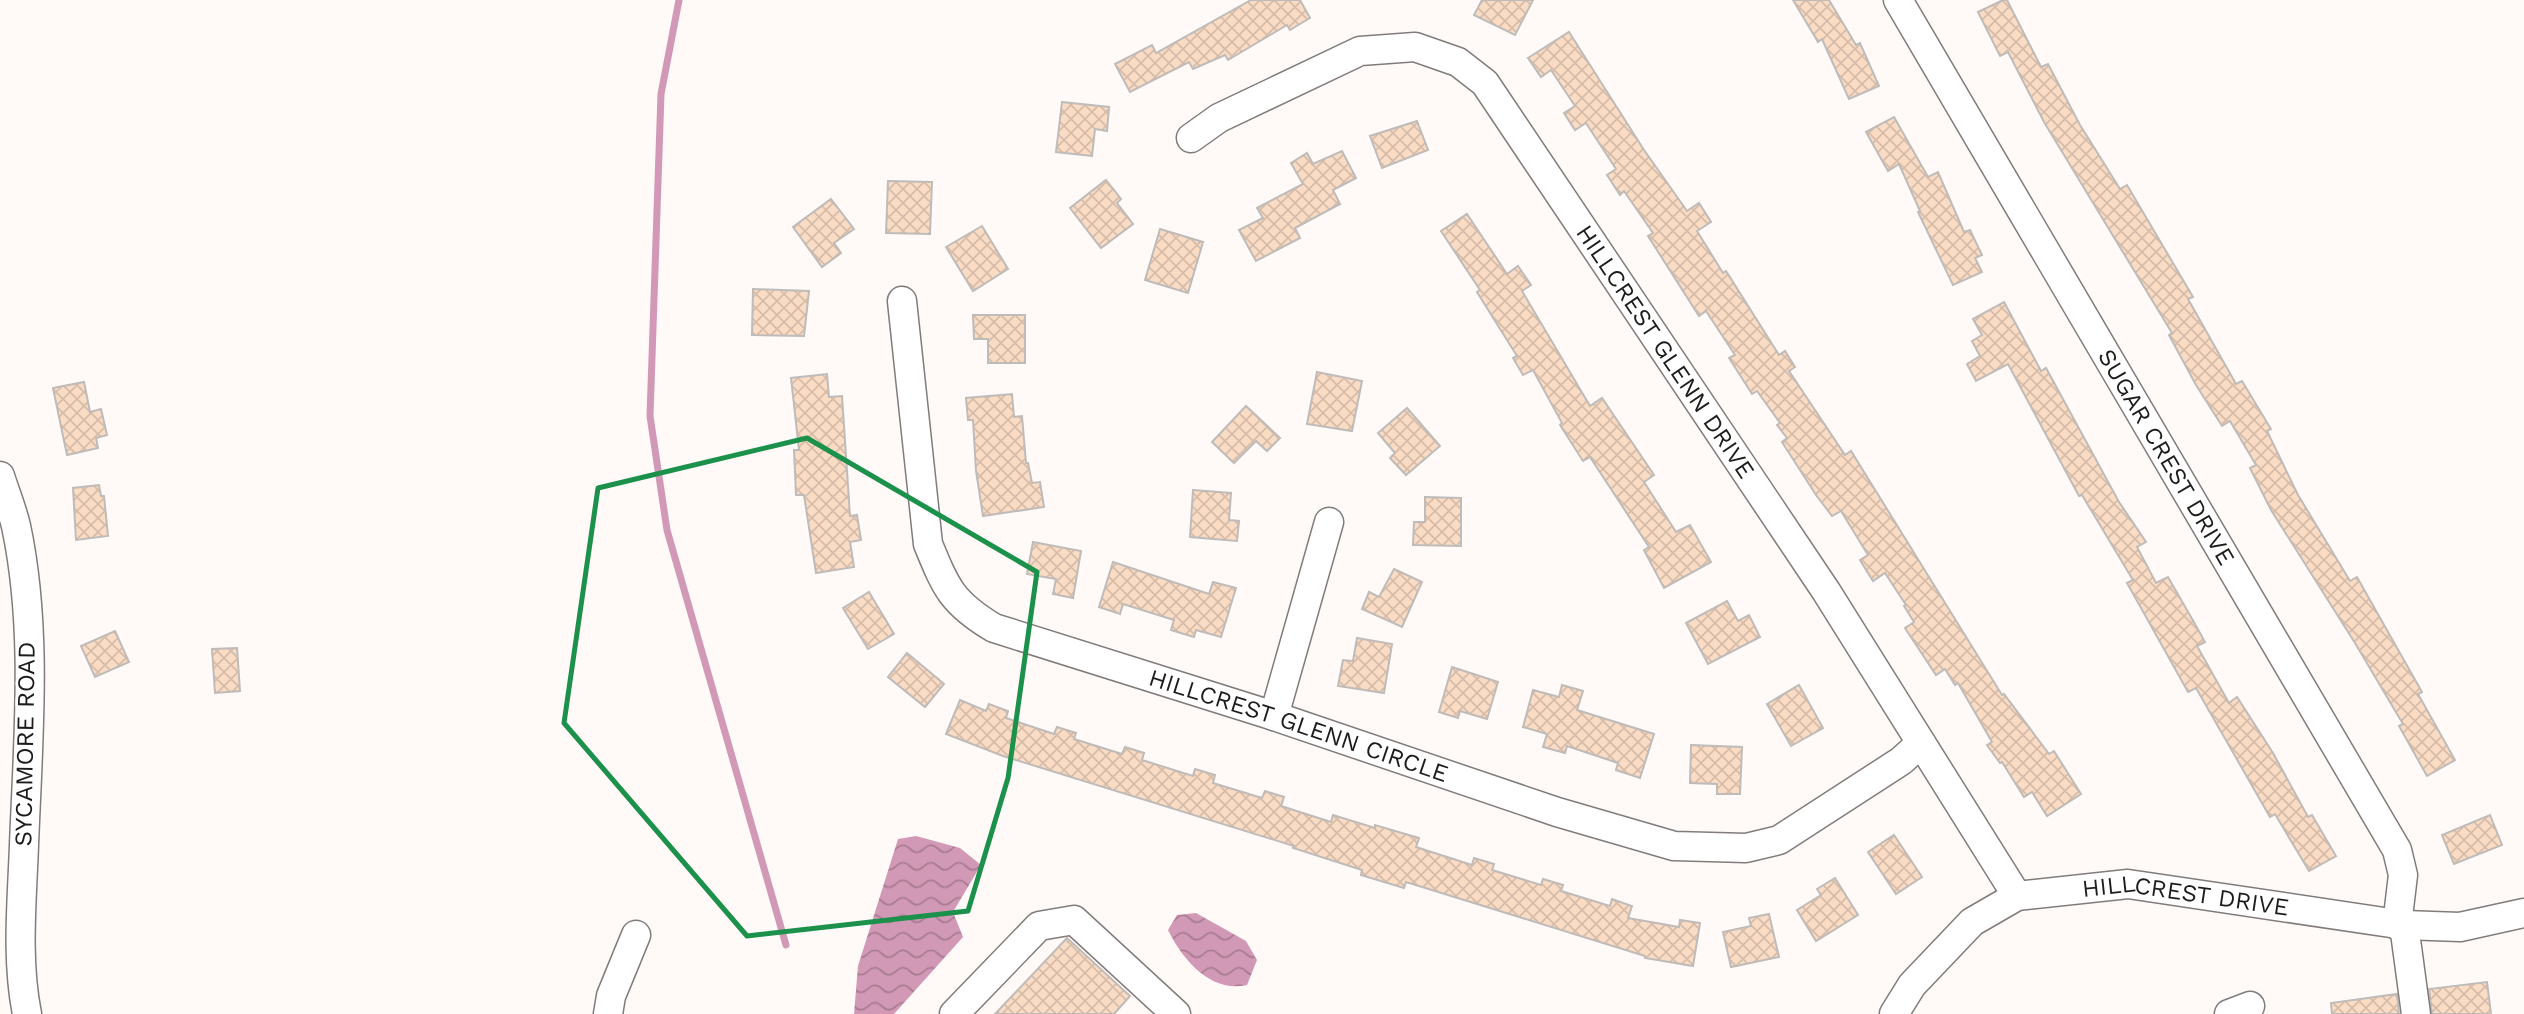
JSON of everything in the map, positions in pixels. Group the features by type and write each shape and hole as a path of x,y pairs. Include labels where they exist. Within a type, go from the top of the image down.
{"street":[{"name":"SUGAR CREST DRIVE","path":"1898,0 2397,850 2403,875 2401,925 2416,1014"},
{"name":"HILLCREST GLENN DRIVE","path":"1191,138 1219,118 1360,51 1415,47 1458,62 1485,83 1826,591 2017,895"},
{"name":"HILLCREST GLENN CIRCLE","path":"902,301 928,544 942,579 964,610 994,628 1274,716 1557,812 1674,846 1746,848 1779,840 1901,761 1921,743"},
{"name":"SYCAMORE ROAD","path":"0,476 16,527 27,623 28,734 20,934 22,987 27,1014"},
{"path":"1274,716 1329,522"},
{"name":"HILLCREST DRIVE","path":"1894,1014 1912,985 1972,922 2017,895 2127,884 2401,925 2460,927 2524,913"},
{"path":"954,1014 1039,926 1074,920 1174,1013"},
{"path":"608,1014 611,996 636,935"}],"highlighted area":[{"path":"807,438 1037,572 1008,778 968,911 747,936 564,723 598,488"}],"water":[{"path":"916,836 960,848 981,865 953,912 963,937 894,1014 854,1014 858,966 898,839"},
{"path":"1196,913 1246,941 1257,960 1247,985 1221,984 1210,979 1199,972 1181,952 1168,930 1177,915"}],"building":[{"path":"1251,0 1300,0 1310,18 1290,30 1287,25 1228,60 1225,55 1193,69 1189,62 1130,92 1115,64 1152,45 1156,53"},
{"path":"1482,0 1533,0 1515,35 1474,15"},
{"path":"1793,0 1829,0 1856,45 1860,43 1879,86 1849,99 1822,39 1818,42"},
{"path":"2007,0 2041,67 2048,64 2080,125 2120,189 2127,185 2193,297 2188,299 2236,384 2242,381 2271,429 2267,431 2298,495 2350,581 2357,577 2422,692 2418,694 2455,760 2427,776 2399,726 2403,724 2271,510 2250,468 2256,465 2230,421 2222,426 2196,385 2169,335 2172,333 2044,122 2008,52 2000,56 1978,12"},
{"path":"1569,32 1644,150 1687,211 1699,203 1711,222 1697,231 1723,273 1726,271 1779,355 1785,351 1795,367 1789,371 1845,455 1851,451 2002,695 2004,694 2049,754 2054,751 2081,794 2047,816 2032,792 2024,797 2002,762 2000,763 1987,745 1992,742 1958,683 1955,685 1945,669 1936,675 1905,628 1914,622 1885,573 1873,581 1860,560 1868,555 1841,511 1832,516 1816,495 1782,442 1787,438 1777,425 1780,423 1757,391 1752,394 1729,358 1735,355 1706,311 1699,316 1648,236 1653,233 1624,191 1620,195 1607,175 1616,169 1586,123 1575,130 1564,113 1575,106 1551,70 1541,77 1528,58"},
{"path":"1062,102 1109,107 1107,131 1095,129 1092,156 1056,152"},
{"path":"1894,117 1928,177 1938,172 1964,232 1970,230 1982,255 1975,258 1982,272 1953,285 1918,212 1920,211 1899,164 1888,171 1866,132"},
{"path":"1417,121 1428,150 1382,168 1370,136"},
{"path":"1342,151 1356,178 1333,190 1340,204 1295,228 1300,238 1256,261 1239,230 1263,218 1257,208 1303,184 1291,163 1307,153 1313,164"},
{"path":"1106,180 1121,199 1117,203 1133,224 1101,248 1070,208"},
{"path":"888,181 932,182 930,234 886,233"},
{"path":"831,199 854,229 834,243 841,253 822,267 793,227"},
{"path":"1467,214 1507,274 1518,266 1531,285 1522,291 1590,406 1602,398 1654,475 1644,482 1676,532 1690,525 1711,562 1664,588 1644,550 1649,547 1590,457 1583,461 1560,425 1562,423 1533,370 1523,375 1513,358 1517,356 1477,292 1480,290 1441,231"},
{"path":"982,226 1008,269 973,291 946,247"},
{"path":"1160,229 1203,242 1188,293 1145,280"},
{"path":"753,289 809,291 804,336 752,335"},
{"path":"2004,302 2041,371 2046,368 2119,502 2146,542 2137,547 2156,583 2168,577 2205,642 2197,646 2229,703 2237,697 2273,753 2308,817 2312,815 2336,856 2309,871 2275,814 2270,817 2196,688 2188,692 2127,583 2133,580 2082,495 2079,496 2008,364 1976,381 1967,364 1980,356 1972,341 1982,335 1973,319"},
{"path":"973,315 1025,315 1025,363 988,363 988,339 974,339"},
{"path":"1317,372 1362,381 1352,431 1307,424"},
{"path":"827,374 829,397 842,396 850,516 857,515 861,540 850,542 854,567 816,573 804,495 796,495 794,450 799,450 791,378"},
{"path":"84,382 90,412 101,409 107,435 96,438 98,448 67,455 53,388"},
{"path":"1012,394 1014,417 1022,416 1026,463 1032,483 1040,482 1044,507 983,516 976,471 973,420 968,420 966,398"},
{"path":"1246,406 1280,438 1267,451 1256,441 1234,463 1212,442"},
{"path":"1407,408 1440,446 1406,475 1390,458 1395,453 1378,433"},
{"path":"99,485 101,496 104,496 108,536 76,540 73,488"},
{"path":"1193,490 1231,493 1229,520 1239,521 1237,541 1190,537"},
{"path":"1425,497 1461,498 1461,546 1413,545 1414,522 1425,522"},
{"path":"1033,542 1081,551 1073,598 1053,594 1056,579 1027,574"},
{"path":"1113,562 1209,594 1213,582 1236,588 1221,637 1196,630 1194,637 1171,630 1174,620 1123,604 1120,614 1099,607"},
{"path":"1394,569 1422,582 1402,627 1362,609 1369,592 1379,597"},
{"path":"869,592 894,634 868,649 843,608"},
{"path":"1727,601 1738,621 1749,615 1760,637 1708,664 1686,623"},
{"path":"115,631 129,662 95,677 81,646"},
{"path":"1357,638 1392,644 1384,693 1338,686 1343,660 1353,661"},
{"path":"237,648 240,691 215,693 212,649"},
{"path":"907,653 944,684 925,707 888,677"},
{"path":"1452,667 1498,682 1487,719 1460,711 1458,718 1439,712"},
{"path":"1562,685 1583,691 1577,710 1654,734 1640,778 1616,770 1618,763 1567,746 1565,753 1543,747 1547,734 1523,727 1533,690 1559,697"},
{"path":"1799,685 1823,728 1791,746 1767,704"},
{"path":"960,700 986,711 989,704 1008,711 1006,718 1054,734 1057,727 1076,733 1074,739 1122,754 1125,747 1144,753 1142,760 1193,776 1195,769 1215,775 1213,783 1262,798 1265,791 1284,797 1281,806 1331,822 1333,815 1375,828 1375,825 1419,838 1416,847 1472,865 1474,858 1494,864 1492,870 1541,885 1543,879 1563,885 1561,891 1610,906 1612,899 1632,906 1628,918 1679,927 1680,920 1700,923 1693,966 1645,958 1406,882 1404,888 1361,875 1362,870 1293,848 1294,846 1003,756 946,734"},
{"path":"1691,745 1742,747 1740,794 1717,794 1717,784 1690,783"},
{"path":"2490,815 2502,845 2454,864 2442,835"},
{"path":"1894,835 1922,877 1896,894 1868,852"},
{"path":"1835,878 1858,915 1816,941 1797,910 1821,895 1817,889"},
{"path":"1769,914 1779,957 1731,967 1723,932 1751,926 1749,918"},
{"path":"1067,938 1130,996 1114,1014 995,1014"},
{"path":"2487,982 2491,1014 2432,1014 2429,989"},
{"path":"2397,994 2399,1014 2332,1014 2331,1003"}],"waterway":[{"path":"679,0 661,94 650,416 667,530 786,945"}]}
